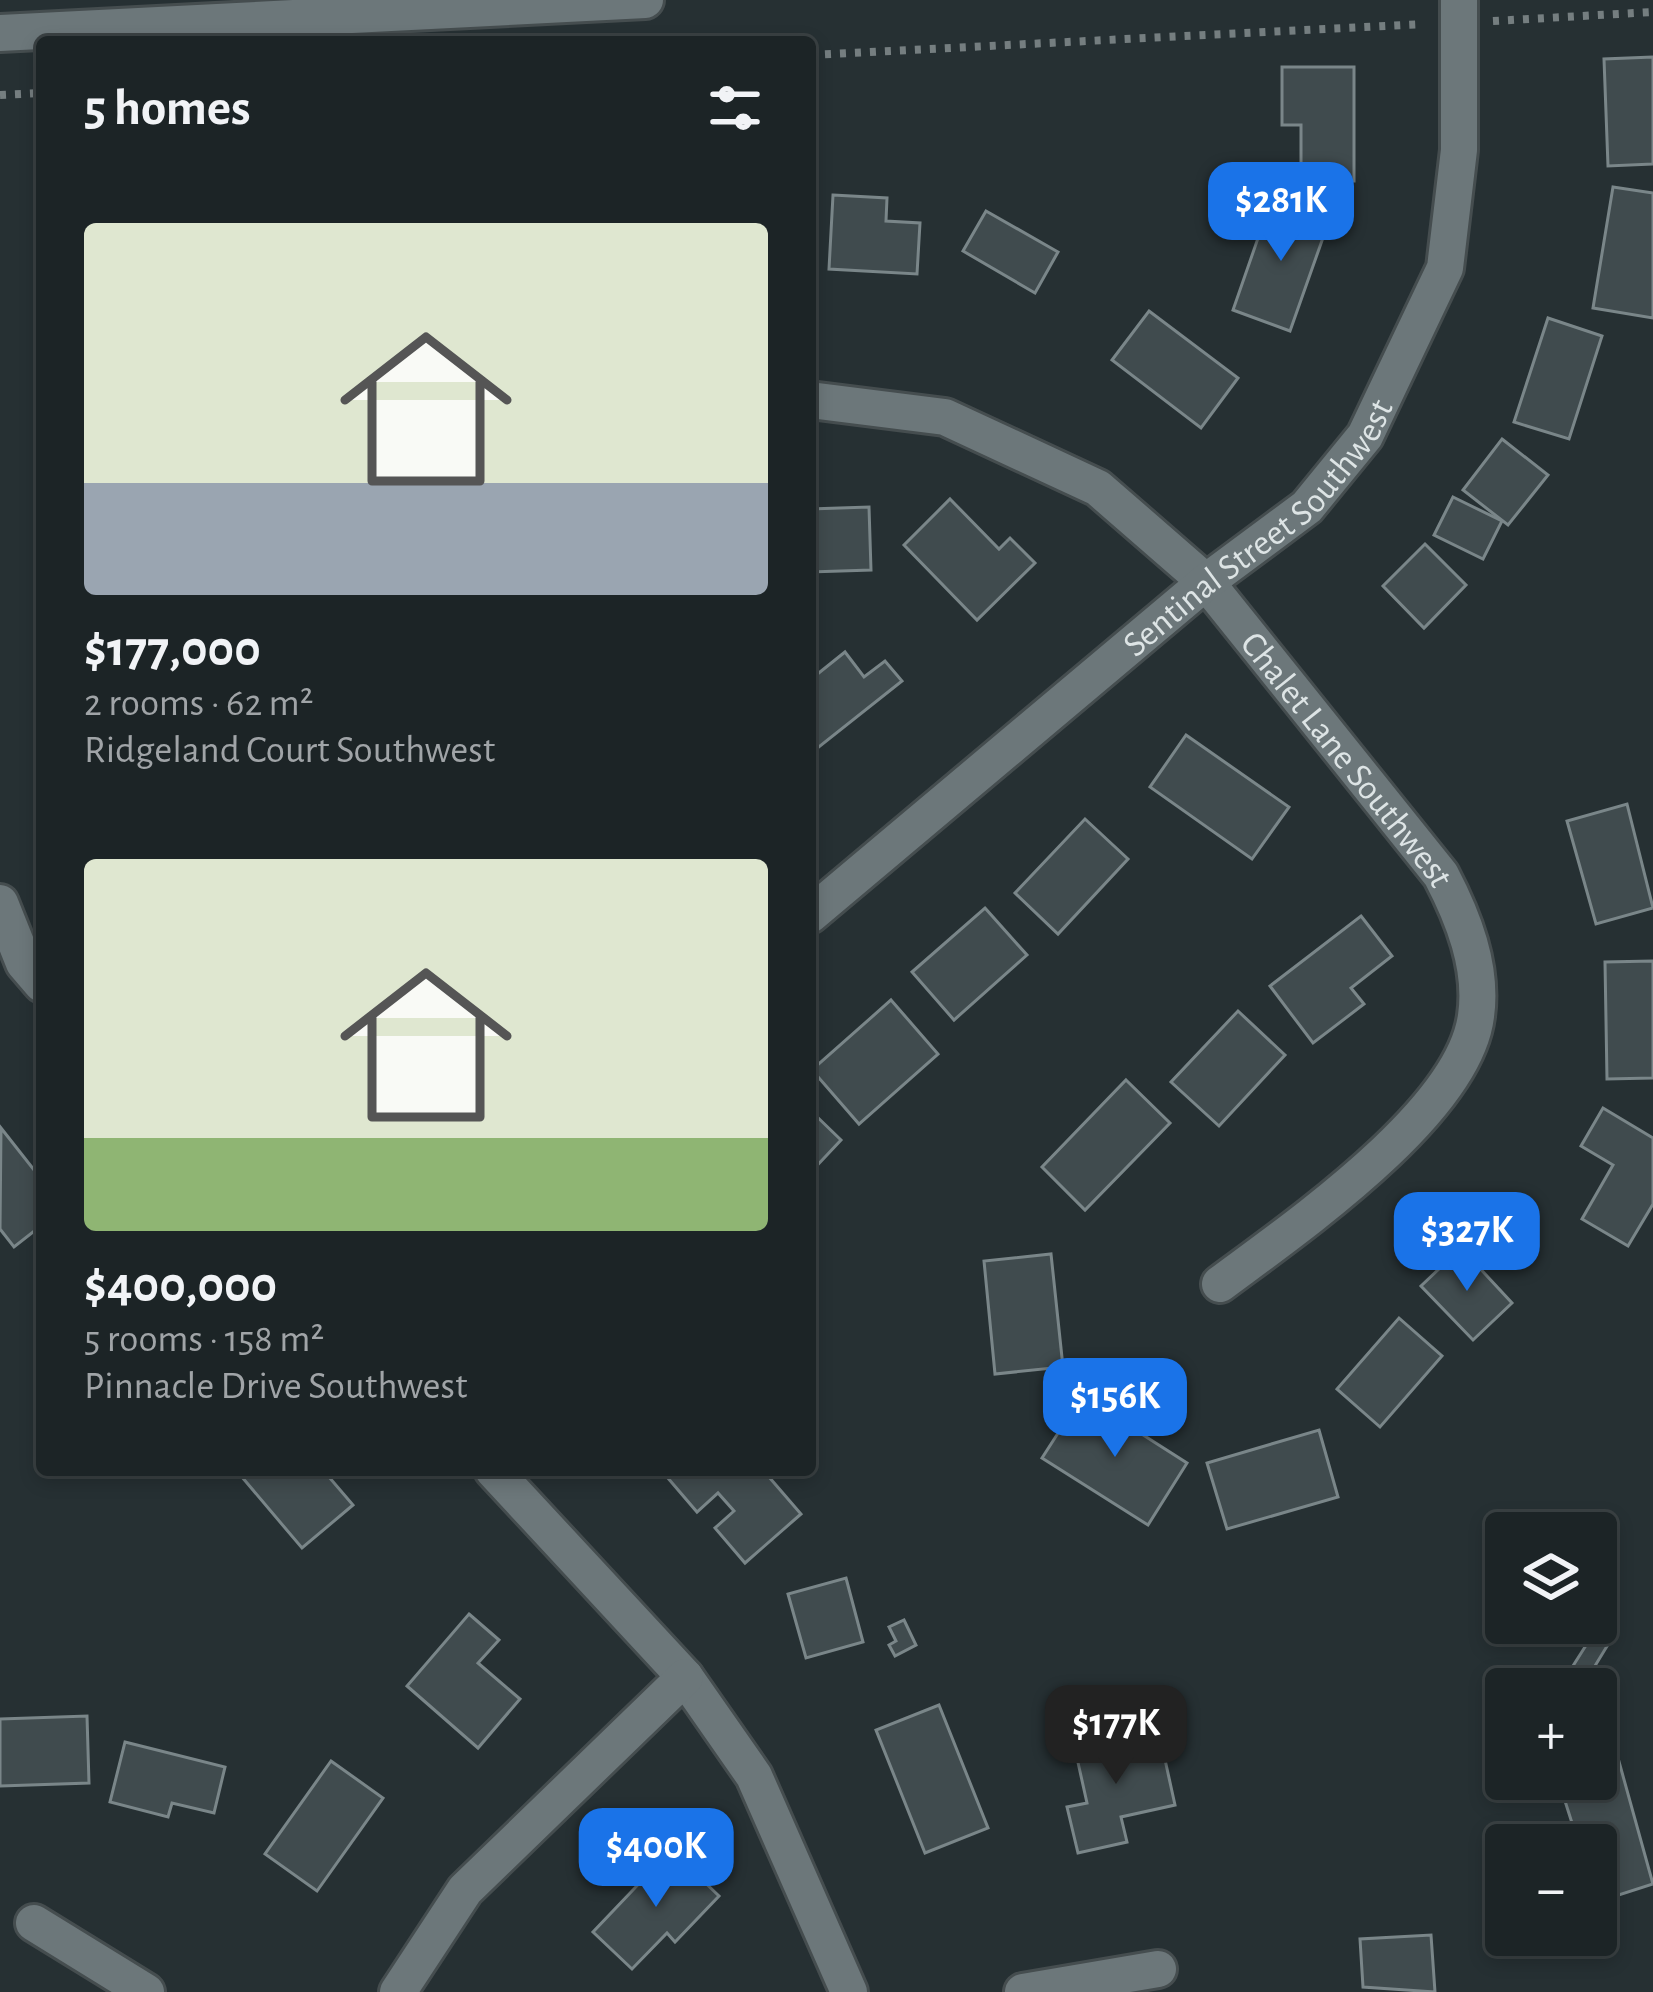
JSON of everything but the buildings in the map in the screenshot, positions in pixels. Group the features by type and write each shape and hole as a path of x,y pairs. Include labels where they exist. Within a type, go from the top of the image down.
{"street":[{"path":"0,33 645,0"},
{"name":"Sentinal Street Southwest","path":"816,910 1206,582 1307,506 1365,436 1444,268 1460,150 1460,11"},
{"name":"Chalet Lane Southwest","path":"816,401 945,417 1098,488 1206,582 1441,875 1463,918 1476,1016 1462,1064 1415,1125 1220,1284"},
{"path":"0,903 24,963 36,977"},
{"path":"500,1476 685,1676 754,1776 848,1992"},
{"path":"398,1992 465,1890 685,1676"},
{"path":"34,1922 146,1992"},
{"path":"1023,1992 1157,1969"}],"path":[{"path":"816,55 1460,11 1653,12"},
{"path":"0,95 36,93"}]}
